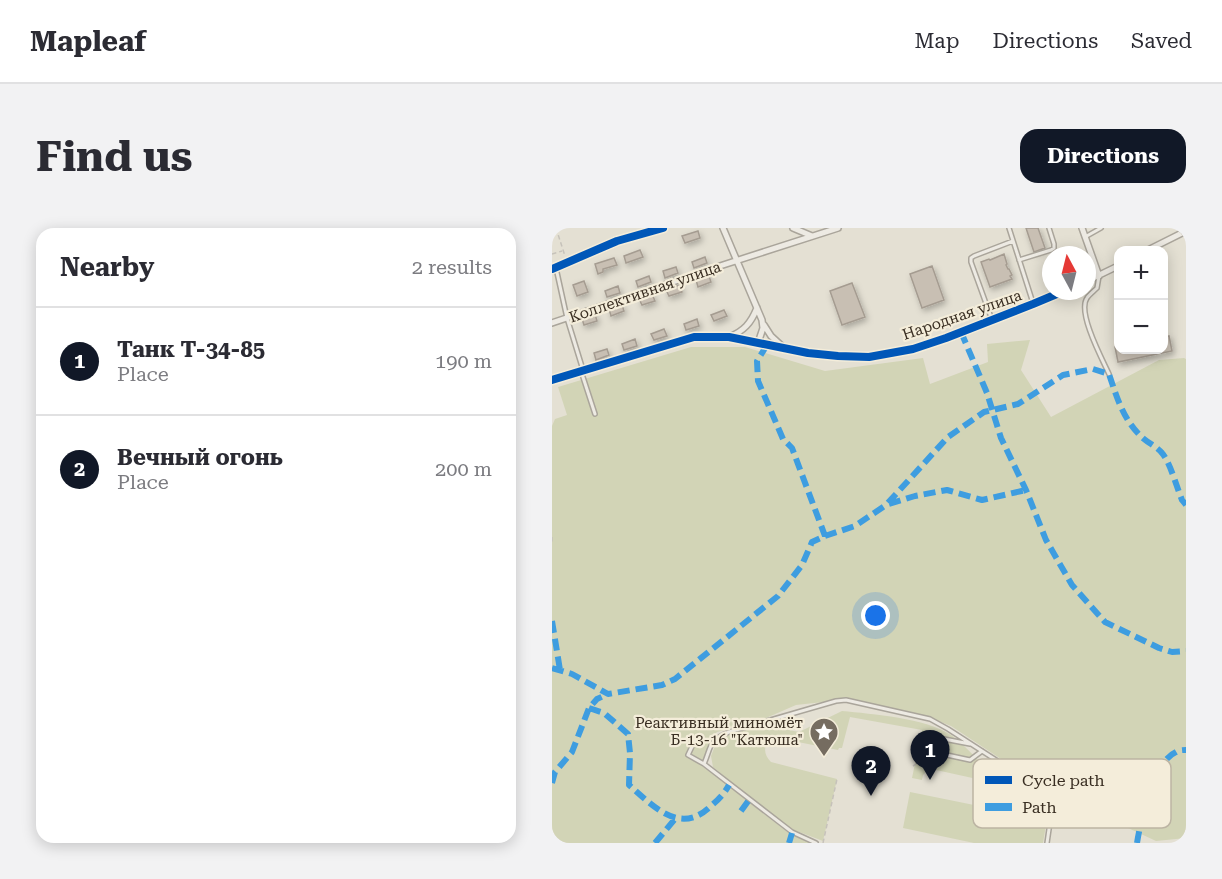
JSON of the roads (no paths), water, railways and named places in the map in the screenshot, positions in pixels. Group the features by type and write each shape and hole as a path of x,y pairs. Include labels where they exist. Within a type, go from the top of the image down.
{"street":[{"path":"554,269 617,241 663,228"},
{"path":"723,228 762,320 771,336 787,350"},
{"path":"793,228 813,237"},
{"name":"Коллективная улица","path":"552,323 838,228"},
{"path":"1082,228 1099,276"},
{"path":"1155,246 1183,231"},
{"path":"1096,277 1114,268"},
{"name":"Народная улица","path":"552,380 694,337 729,337 787,350 868,357 913,349 1043,300"},
{"path":"729,337 739,333 747,326 757,308"},
{"path":"758,343 763,328 762,320"}],"lane":[{"path":"1009,228 1033,304"},
{"path":"1019,260 1054,248 1049,228"},
{"path":"1085,237 1101,228"},
{"path":"993,320 971,258 1013,241"},
{"path":"554,269 595,414"},
{"path":"1099,276 1098,288 1086,298 1084,305 1086,322 1109,374"},
{"path":"704,764 712,741 722,735 786,715 846,700 930,719 994,759"},
{"path":"696,738 688,755 704,764 792,832 816,843"},
{"path":"945,739 972,745"},
{"path":"933,752 970,760 982,751"},
{"path":"1047,843 1049,828"}],"place":[{"name":"Реактивный миномёт Б-13-16 \"Катюша\"","path":"824,758"},
{"name":"Танк Т-34-85","path":"930,780"},
{"name":"Вечный огонь","path":"871,796"}]}
